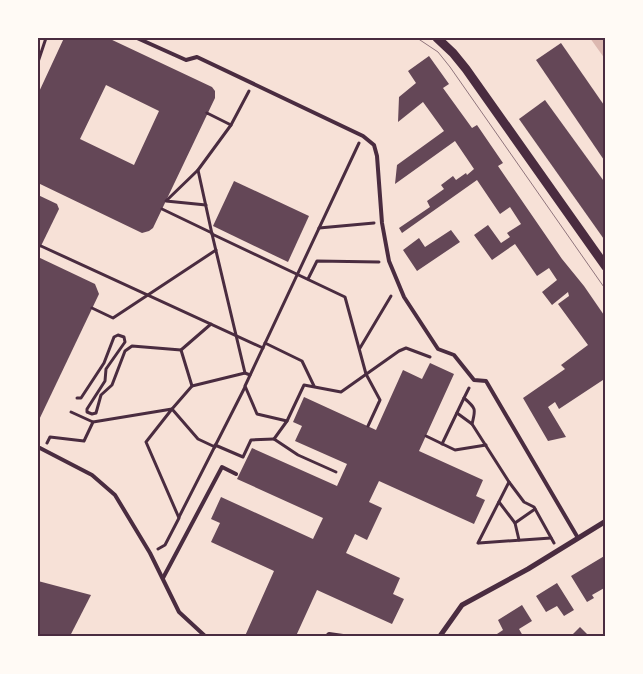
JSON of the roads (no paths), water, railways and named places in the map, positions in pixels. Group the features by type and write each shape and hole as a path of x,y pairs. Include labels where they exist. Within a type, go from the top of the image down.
{"street":[{"path":"437,38 466,69 606,267"},
{"path":"440,636 462,605 558,551 606,521"}],"lane":[{"path":"137,38 186,60 197,57 363,136 374,145 377,156 382,223 389,261 404,297 438,349 454,355 474,380 486,381 578,538"},
{"path":"38,447 92,475 115,495 150,553 179,612 205,636"},
{"path":"163,578 222,468 236,474"},
{"path":"327,636 329,634 342,636"}],"tram line":[{"path":"417,38 438,52 450,67 606,290"}]}
